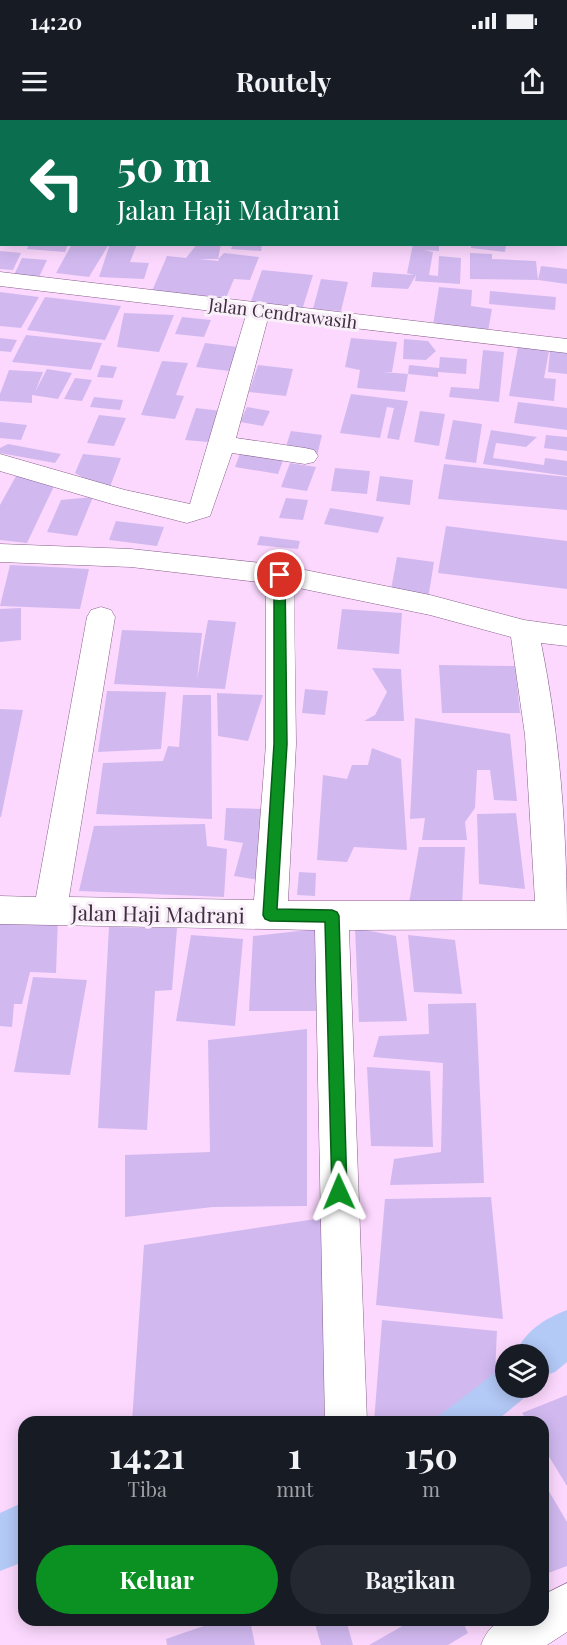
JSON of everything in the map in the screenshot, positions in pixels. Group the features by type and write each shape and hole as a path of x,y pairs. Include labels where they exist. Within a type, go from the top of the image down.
{"street":[{"name":"Jalan Cendrawasih","path":"0,279 567,346"},
{"path":"0,462 121,498 187,514 201,510 259,310"},
{"path":"222,444 305,456"},
{"path":"0,553 131,558 280,575 430,605 524,630 567,636"},
{"path":"270,915 280,744 280,575"},
{"path":"50,912 101,617"},
{"path":"524,630 537,712 560,914"},
{"name":"Jalan Haji Madrani","path":"0,910 332,916 560,914"},
{"path":"332,916 346,1416"},
{"path":"549,1617 567,1606"},
{"path":"504,1645 535,1626"}],"building":[{"path":"28,246 67,246 65,252 27,249"},
{"path":"71,246 108,246 89,277 56,273"},
{"path":"109,246 136,246 130,262 149,263 144,279 99,277"},
{"path":"195,246 221,246 218,259 224,253 259,257 250,280 234,279 226,298 152,291 167,256 186,258"},
{"path":"232,246 262,246 261,251 231,249"},
{"path":"413,246 439,246 439,251 424,250 433,252 429,275 438,276 439,256 461,258 460,284 415,281 416,275 408,289 371,287 373,272 414,275 407,273"},
{"path":"471,246 506,246 505,252 471,248"},
{"path":"0,251 21,253 13,270 0,269"},
{"path":"470,253 492,254 492,259 536,261 538,280 470,279"},
{"path":"22,258 47,260 39,277 14,275"},
{"path":"541,266 567,269 567,284 538,280"},
{"path":"262,270 313,275 302,310 250,304"},
{"path":"321,279 348,282 341,311 313,309"},
{"path":"439,287 472,290 471,306 492,309 488,331 433,325"},
{"path":"490,291 556,297 555,310 489,304"},
{"path":"0,292 39,297 21,328 0,326"},
{"path":"45,297 121,306 105,340 27,330"},
{"path":"124,313 174,315 159,352 117,347"},
{"path":"182,317 211,320 204,337 175,334"},
{"path":"26,335 102,343 91,370 12,362"},
{"path":"0,338 17,340 11,352 0,351"},
{"path":"351,338 397,342 392,372 383,372 408,374 405,392 357,388 360,370 345,367"},
{"path":"404,339 428,341 436,351 426,360 403,359"},
{"path":"205,343 238,347 229,371 196,367"},
{"path":"518,347 549,351 544,378 556,379 554,401 509,396"},
{"path":"483,350 504,352 499,402 449,397 451,387 479,389"},
{"path":"550,351 567,352 567,374 548,372"},
{"path":"440,357 467,359 466,374 438,372 438,377 408,374 409,365 439,368"},
{"path":"162,361 188,363 176,395 184,396 175,419 141,415"},
{"path":"101,365 117,367 113,378 97,377"},
{"path":"258,365 293,369 286,396 249,392"},
{"path":"47,369 72,373 58,399 32,395 32,403 0,401 0,394 9,370 43,372 35,392"},
{"path":"75,378 92,380 82,401 64,399"},
{"path":"351,394 408,401 399,440 387,438 394,408 387,407 380,438 340,433"},
{"path":"94,397 123,400 120,410 90,407"},
{"path":"518,402 567,408 567,430 514,423"},
{"path":"247,407 270,411 263,426 240,422"},
{"path":"196,408 230,412 220,443 185,440"},
{"path":"420,411 445,414 439,446 414,442"},
{"path":"99,415 126,418 114,446 87,443"},
{"path":"453,420 482,424 476,463 445,459"},
{"path":"0,422 27,425 21,440 0,438"},
{"path":"491,430 537,437 526,447 496,443 493,458 544,465 545,458 567,461 567,476 483,464"},
{"path":"291,431 322,435 317,456 284,452"},
{"path":"546,435 567,437 567,451 544,448"},
{"path":"8,444 61,454 55,463 0,453 0,448"},
{"path":"241,451 284,458 278,474 235,467"},
{"path":"83,454 121,458 108,492 75,473"},
{"path":"290,463 316,467 307,491 281,487"},
{"path":"444,464 567,477 567,510 438,499"},
{"path":"335,468 370,471 367,494 331,491"},
{"path":"16,476 56,482 27,543 0,540 0,505"},
{"path":"380,476 413,480 410,505 376,501"},
{"path":"93,497 77,536 47,532 61,500"},
{"path":"286,498 308,500 303,520 279,518"},
{"path":"330,508 384,517 378,533 324,524"},
{"path":"116,521 164,527 157,546 109,540"},
{"path":"446,526 567,541 567,589 438,573"},
{"path":"260,536 300,541 298,549 257,545"},
{"path":"397,557 434,562 428,599 390,595"},
{"path":"10,565 89,569 80,609 0,606"},
{"path":"21,608 21,640 0,642 0,609"},
{"path":"342,609 402,613 399,654 337,649"},
{"path":"208,620 236,622 225,689 114,684 122,630 202,633 197,680"},
{"path":"439,665 515,666 520,713 442,713"},
{"path":"372,668 401,669 404,721 364,721 375,715 387,692"},
{"path":"305,689 328,691 325,715 302,713"},
{"path":"107,691 166,692 161,749 98,752"},
{"path":"217,693 263,695 248,741 218,736"},
{"path":"183,695 211,695 212,819 96,814 103,763 163,761 168,746 179,747"},
{"path":"0,709 23,710 1,817 0,817"},
{"path":"415,718 510,734 517,801 494,800 490,770 477,770 475,808 465,822 467,840 422,840 425,818 410,819"},
{"path":"372,748 401,759 407,850 354,847 347,862 317,860 323,775 347,779 352,765 368,765"},
{"path":"226,808 262,809 266,881 234,876 243,843 224,840"},
{"path":"516,813 525,889 479,884 477,814"},
{"path":"205,824 207,846 227,849 224,897 79,891 94,826"},
{"path":"419,847 465,847 462,906 409,903"},
{"path":"299,872 316,873 315,896 297,895"},
{"path":"0,917 58,917 56,973 30,972 22,1004 14,1004 12,1027 0,1026"},
{"path":"109,927 177,928 172,990 155,991 147,1130 98,1128"},
{"path":"326,928 324,1011 249,1011 253,936"},
{"path":"355,928 396,936 407,1021 359,1022"},
{"path":"191,935 243,939 235,1026 176,1021"},
{"path":"408,935 455,940 462,994 414,992"},
{"path":"33,977 87,980 70,1075 14,1072"},
{"path":"476,1003 484,1183 390,1185 394,1159 441,1152 443,1063 373,1057 379,1036 429,1034 428,1004"},
{"path":"307,1029 307,1206 213,1207 125,1217 125,1155 210,1152 208,1040"},
{"path":"367,1067 430,1071 433,1147 371,1146"},
{"path":"491,1197 503,1319 376,1305 385,1199"},
{"path":"322,1218 327,1416 132,1416 144,1245"},
{"path":"382,1320 497,1331 495,1373 439,1416 374,1416"},
{"path":"567,1395 567,1486 549,1457 549,1416 524,1416 522,1413"},
{"path":"549,1491 567,1522 567,1566 549,1573"},
{"path":"204,1626 251,1626 255,1645 167,1645 166,1639"},
{"path":"316,1626 348,1626 353,1645 321,1645"},
{"path":"402,1626 465,1626 468,1633 448,1645 369,1645"}],"waterway":[{"path":"549,1347 567,1333"},
{"path":"464,1416 495,1391"},
{"path":"0,1546 5,1539 18,1531"}],"route":[{"path":"280,575 280,744 270,915 332,916 339,1192"}]}
